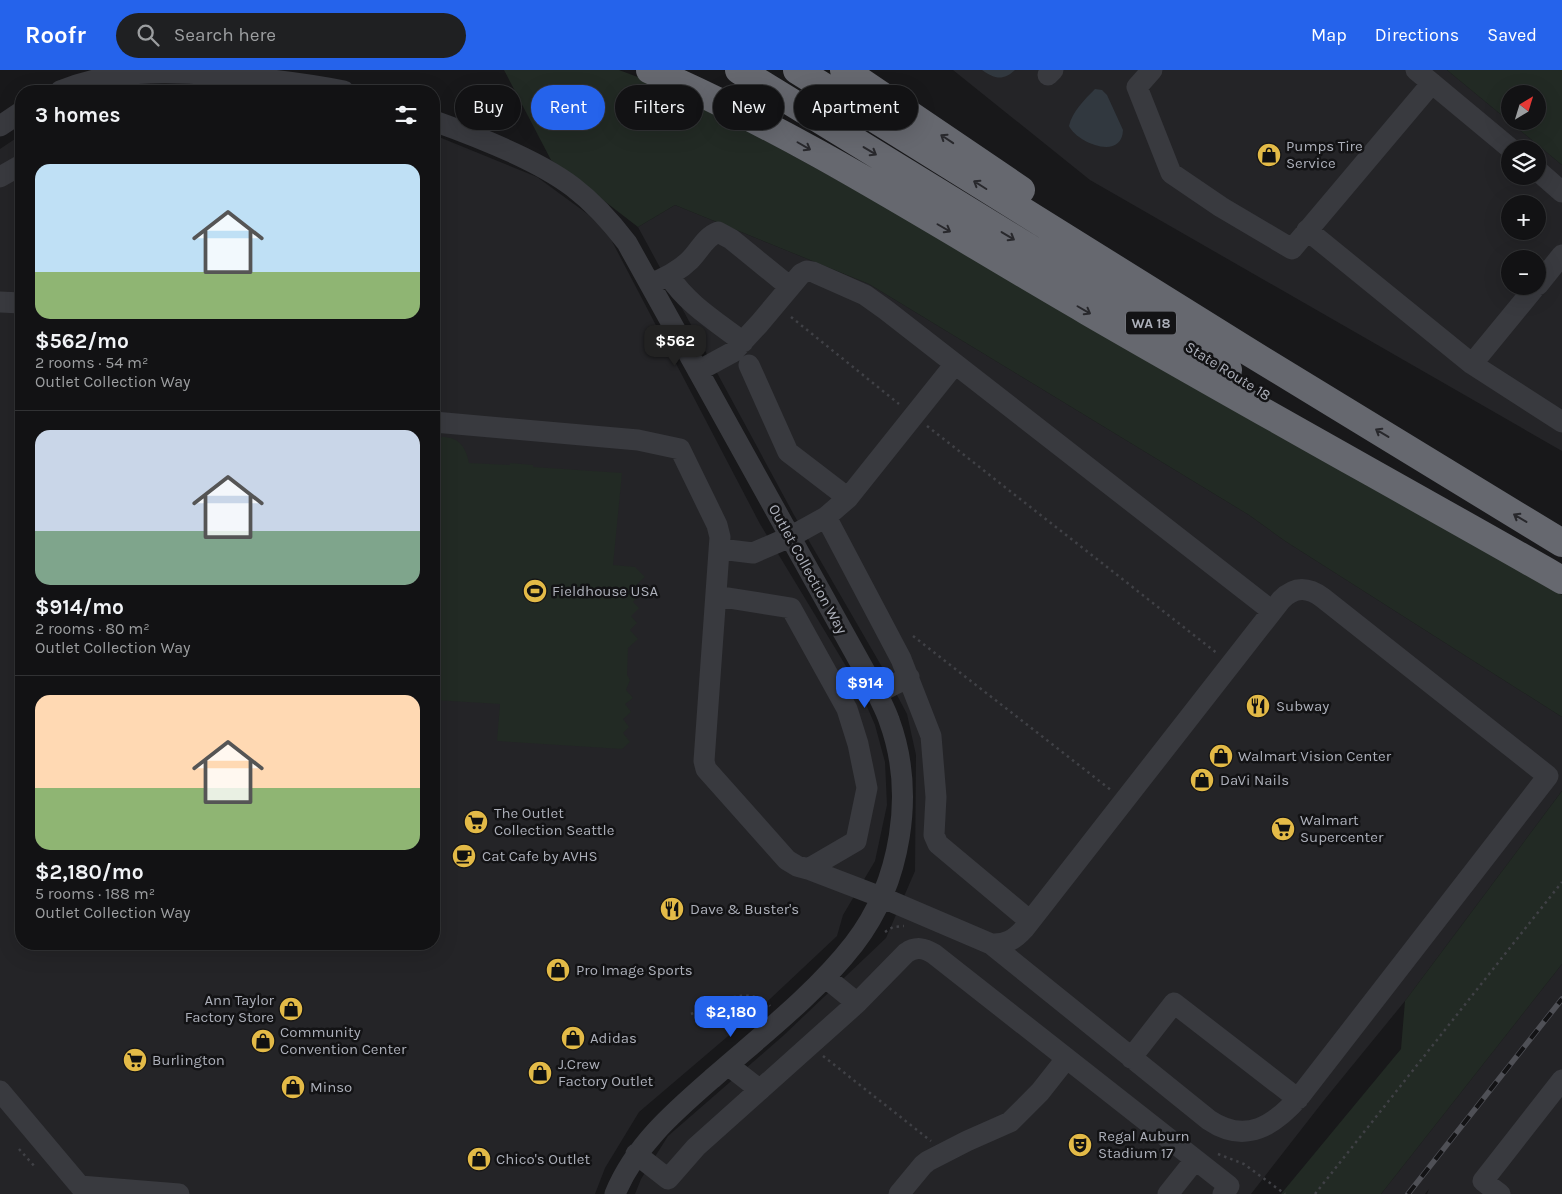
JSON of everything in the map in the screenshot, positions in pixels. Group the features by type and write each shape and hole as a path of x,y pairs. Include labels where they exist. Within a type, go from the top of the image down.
{"highway":[{"path":"650,70 707,94 779,132 1088,312 1562,580"},
{"name":"State Route 18","path":"739,70 1188,346 1562,580"},
{"name":"State Route 18","path":"797,70 1244,349 1562,543"},
{"path":"844,70 1013,184 1244,349"}],"street":[{"path":"1152,70 1137,87 1171,173 1221,207 1292,249 1424,76 1501,141"},
{"path":"78,85 118,74 170,72 248,77 287,85"},
{"path":"0,126 15,116"},
{"name":"Outlet Collection Way","path":"440,123 541,167 572,187 610,220 627,243 877,693 890,720 897,746 903,807 893,864 874,913 855,943 825,977 658,1129 636,1154 614,1194"},
{"path":"0,178 15,169"},
{"path":"1546,178 1562,192"},
{"path":"1307,230 1472,364 1562,422"},
{"path":"650,284 669,276 690,260 711,235 718,232 731,239 790,287"},
{"path":"1546,275 1562,256"},
{"path":"698,371 733,352 801,274 807,271 813,272 865,295 1272,611"},
{"path":"669,276 676,287 701,311 743,342"},
{"path":"1472,364 1530,295"},
{"path":"0,302 15,303"},
{"path":"720,549 753,553 790,537 826,517 848,498 955,364"},
{"path":"749,365 788,452 848,498"},
{"path":"440,423 638,440 680,449 717,525 720,537 704,766 787,860 796,866 881,897 992,944 1000,945 1017,937 1272,611 1292,590 1306,589 1318,594 1548,776 1298,1098 1275,1121 1264,1127 1249,1131 1227,1129 1209,1120 992,944"},
{"path":"826,517 901,659 931,736 936,796 934,835 938,844 1030,921"},
{"path":"716,596 791,608 847,709 858,744 867,788 856,841 808,869"},
{"path":"877,693 909,677"},
{"path":"636,1154 668,1179 696,1147 857,1003 909,951 915,948 924,948 1229,1186 1223,1194"},
{"path":"825,977 857,1003"},
{"path":"1131,1058 1174,1002 1298,1098"},
{"path":"899,1194 928,1161 1010,1122 1040,1092 1066,1059"},
{"path":"728,1065 760,1090"},
{"path":"1500,1194 1483,1181 1562,1080"},
{"path":"0,1091 80,1186 180,1194"},
{"path":"1168,1194 1195,1160"}],"path":[{"path":"791,318 1231,664"},
{"path":"913,636 1124,800"},
{"path":"1315,1194 1562,882"},
{"path":"19,1149 36,1168"}],"shaded area":[{"path":"504,70 619,70 659,85 615,85 615,130 703,130 703,106 713,112 713,130 746,130 870,198 1562,595 1562,717 1285,541 1249,515 869,284 675,205 638,227 551,160 535,130 605,130 605,85 531,85 531,122 521,103 521,85 512,85"},
{"path":"953,70 1447,70 1501,115 1501,130 1520,130 1532,140 1501,140 1501,185 1546,185 1546,152 1562,165 1562,451 1090,180"},
{"path":"982,70 1015,70 1007,76 999,78"},
{"path":"1447,70 1562,70 1562,165 1546,152 1546,140 1532,140 1520,130 1546,130 1546,85 1501,85 1501,115"},
{"path":"1095,89 1102,90 1107,95 1123,130 1121,139 1115,145 1108,147 1089,143 1069,126 1083,101"},
{"path":"440,137 537,177 604,226 760,524 858,686 875,725 885,762 887,805 875,861 843,915 837,936 754,1014 639,1112 605,1168 595,1194 0,1194 0,149 15,139 15,950 440,950"},
{"path":"675,205 869,284 1249,515 1285,541 1562,717 1562,791 1405,1001 1251,1194 635,1194 641,1179 668,1136 784,1035 886,938 915,871 916,755 907,714 794,515 638,227"},
{"name":"Fieldhouse USA","path":"448,437 461,444 466,452 469,463 510,465 510,463 533,465 533,467 622,473 613,565 635,567 645,577 634,587 640,594 633,602 639,608 631,616 637,623 630,630 638,639 628,648 627,675 630,680 626,690 633,698 625,704 631,712 623,719 629,727 623,733 630,742 622,749 497,741 500,704 440,700 440,438"},
{"path":"1562,791 1562,964 1381,1194 1281,1194 1401,1049 1405,1001"},
{"path":"1562,964 1562,1194 1427,1194 1429,1189 1425,1194 1381,1194"}],"railway":[{"path":"1408,1194 1562,999"}],"place":[{"name":"Pumps Tire Service","path":"1269,155"},
{"name":"Fieldhouse USA","path":"535,591"},
{"name":"Subway","path":"1258,706"},
{"name":"Walmart Vision Center","path":"1221,756"},
{"name":"DaVi Nails","path":"1202,780"},
{"name":"The Outlet Collection Seattle","path":"476,822"},
{"name":"Walmart Supercenter","path":"1283,829"},
{"name":"Cat Cafe by AVHS","path":"464,856"},
{"name":"Dave & Buster's","path":"672,909"},
{"name":"Pro Image Sports","path":"558,970"},
{"name":"Ann Taylor Factory Store","path":"291,1009"},
{"name":"Adidas","path":"573,1038"},
{"name":"Community Convention Center","path":"263,1041"},
{"name":"Burlington","path":"135,1060"},
{"name":"J.Crew Factory Outlet","path":"540,1073"},
{"name":"Minso","path":"293,1087"},
{"name":"Regal Auburn Stadium 17","path":"1080,1145"},
{"name":"Chico's Outlet","path":"479,1159"}]}
